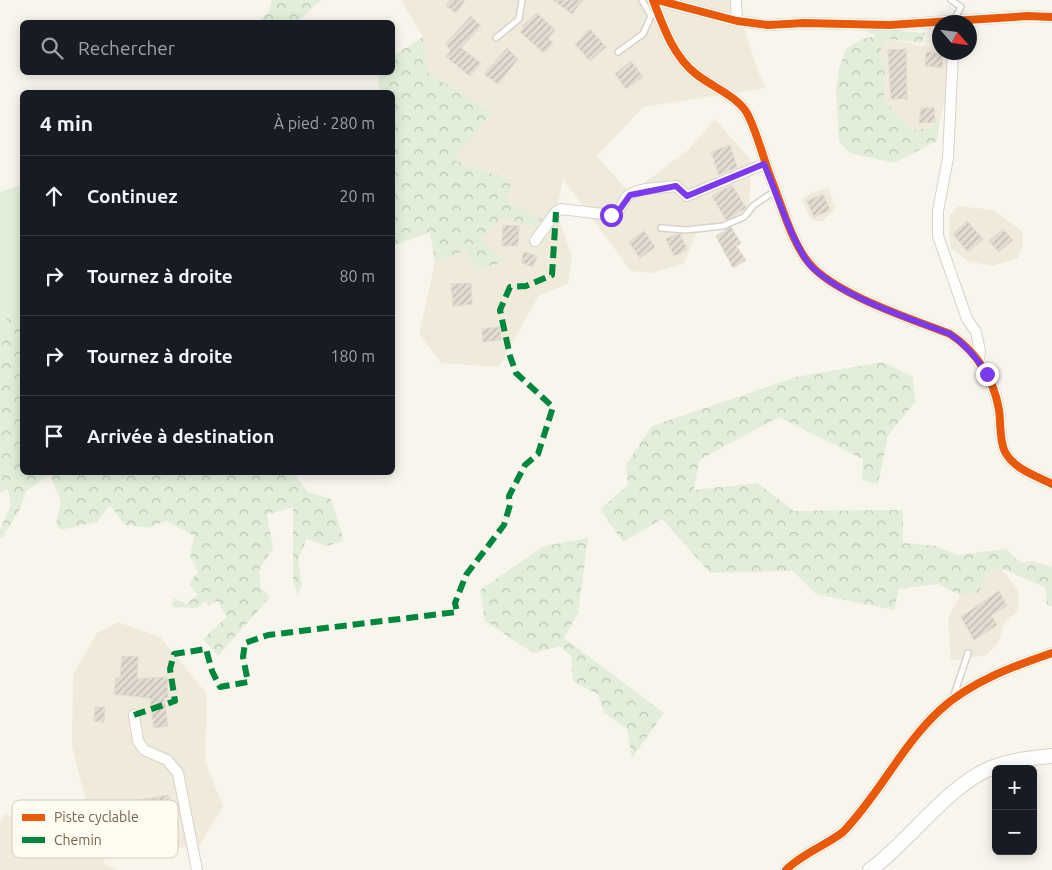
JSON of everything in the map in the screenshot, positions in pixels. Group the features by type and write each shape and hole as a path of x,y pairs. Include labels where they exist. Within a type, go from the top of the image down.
{"street":[{"path":"653,0 665,32 683,61 695,73 747,112 764,164 802,252 811,265 831,282 857,295 950,334 962,342 979,362 995,392 1005,451 1011,460 1023,470 1052,484"},
{"path":"657,0 737,20 768,25 804,22 858,25 932,23"},
{"path":"736,0 737,20"},
{"path":"977,20 1028,16 1052,17"},
{"path":"952,60 948,158 938,211 938,236 963,310 976,332 980,351 979,362"},
{"path":"535,241 556,212 561,209 611,215 620,209 630,195 676,186 687,196 764,164"},
{"path":"786,870 795,860 828,844 844,832 922,729 952,700 1005,671 1052,653"},
{"path":"134,714 138,741 144,750 167,760 178,773 197,870"},
{"path":"870,870 900,846 929,815 963,786 989,768 1008,762 1052,756"}],"lane":[{"path":"496,38 519,19 522,0"},
{"path":"618,52 642,34 651,16 642,0"},
{"path":"951,0 961,6 957,15"},
{"path":"661,228 686,230 723,226 744,217 754,205 776,191"},
{"path":"952,700 968,653"}],"shaded area":[{"path":"401,0 738,0 736,3 759,74 766,88 643,107 597,156 630,194 689,149 715,119 750,159 750,194 747,214 731,223 715,223 699,228 684,264 651,273 631,271 563,179 556,212 572,256 568,284 539,295 499,367 441,363 419,334 435,263 467,250 505,261 480,239 501,217 535,226 508,203 511,180 452,160 492,112 428,73 423,37"},
{"path":"888,39 932,48 932,60 949,60 947,91 940,121 925,129 911,130 884,100 885,66 879,52"},
{"path":"828,188 836,209 822,221 816,221 810,218 802,200 811,193"},
{"path":"959,206 993,210 1022,231 1023,243 1018,258 992,266 968,261 950,248 949,216"},
{"path":"1000,568 1018,590 1019,610 1004,624 998,643 987,655 951,661 948,619 960,595 978,594 986,574"},
{"path":"118,622 160,637 207,694 205,761 223,806 200,845 178,848 178,800 86,800 72,747 73,675 97,633"},
{"path":"5,814 12,818 12,858 105,858 104,864 118,870 0,870 0,823"}],"green space":[{"path":"272,0 321,0 299,20 260,20 269,12"},
{"path":"875,29 926,33 921,43 888,39 879,52 885,66 884,100 911,130 925,129 940,121 937,141 894,163 850,153 839,141 836,90 839,68 846,49 862,39 877,36 865,31"},
{"path":"423,37 428,73 492,112 453,160 511,180 508,203 543,219 535,226 501,218 480,239 505,261 477,270 466,250 435,263 430,232 395,245 395,90 379,90 378,75 395,75 395,55"},
{"path":"20,186 20,324 9,314 0,336 0,192"},
{"path":"9,314 20,324 20,475 50,475 26,491 20,509 2,538 0,537 0,530 11,505 8,489 0,493 0,336"},
{"path":"883,362 913,377 915,402 888,435 878,484 862,480 863,459 779,417 699,460 694,490 757,483 794,511 903,510 903,543 936,546 958,555 1006,549 1021,563 1032,561 1052,567 1052,606 1047,605 1045,587 1000,568 986,574 978,594 960,595 938,584 899,589 894,610 816,594 793,571 710,573 662,519 623,542 600,509 628,485 626,465 652,426 796,377"},
{"path":"50,475 295,475 308,492 331,499 344,541 326,546 307,539 298,559 302,585 298,595 293,582 293,508 267,514 273,548 259,570 261,588 270,597 218,656 203,639 227,617 217,601 209,606 205,601 197,608 172,607 174,598 186,604 198,595 189,584 198,572 190,556 194,536 166,521 148,528 125,525 110,505 97,522 60,530 56,524 61,501"},
{"path":"588,538 578,613 564,638 664,713 632,758 627,729 604,713 598,694 573,682 571,656 560,646 533,653 485,621 480,590 544,546"}],"building":[{"path":"450,0 465,0 456,13 446,6"},
{"path":"553,0 583,0 572,14"},
{"path":"537,13 555,30 548,38 553,43 544,53 520,32 524,28 522,26"},
{"path":"471,16 481,26 461,48 481,63 470,76 446,57 451,50 445,44"},
{"path":"590,29 606,47 590,61 575,44"},
{"path":"507,48 518,59 498,84 484,74"},
{"path":"906,49 907,99 891,99 888,50"},
{"path":"926,52 932,53 932,60 943,60 942,68 925,66"},
{"path":"631,61 643,77 626,89 615,74"},
{"path":"921,108 934,108 935,122 919,123"},
{"path":"730,145 737,167 719,175 711,152"},
{"path":"732,185 746,208 726,220 712,196"},
{"path":"823,194 830,210 814,217 807,201"},
{"path":"967,221 983,239 968,252 953,234"},
{"path":"503,225 519,226 518,246 502,246"},
{"path":"731,227 741,243 736,246 746,260 733,268 716,236"},
{"path":"1003,229 1013,240 999,252 989,241"},
{"path":"644,231 655,247 640,258 629,242"},
{"path":"680,234 687,250 674,256 666,239"},
{"path":"524,252 537,256 533,267 521,262"},
{"path":"471,283 472,304 453,306 451,284"},
{"path":"500,327 501,340 483,342 482,329"},
{"path":"999,591 1007,606 991,615 997,625 974,640 961,617"},
{"path":"122,656 138,657 137,679 167,677 168,698 164,698 168,726 154,728 150,698 114,694 116,678 120,678"},
{"path":"95,707 105,707 104,722 94,721"},
{"path":"168,795 169,800 140,800"}],"marked path":[{"path":"134,715 175,701 170,669 174,654 206,649 212,671 220,687 248,682 243,657 245,643 268,635 457,612 455,603 466,575 504,525 510,505 509,496 525,465 538,454 553,407 516,373 510,356 500,310 510,287 526,286 552,275 556,212"}],"cycle path":[{"path":"653,0 675,50 688,67 729,95 749,116 792,235 809,263 836,285 895,313 950,334 968,349 976,357 993,387 997,399 1001,437 1005,452 1014,463 1032,475 1052,484"},
{"path":"657,0 737,21 768,25 804,23 889,25 1028,16 1052,17"},
{"path":"786,870 799,859 843,832 856,818 926,724 952,700 993,676 1052,653"}],"route":[{"path":"611,215 620,209 630,195 676,186 687,196 764,164 802,252 811,265 831,282 857,295 950,334 962,342 987,374"}]}
